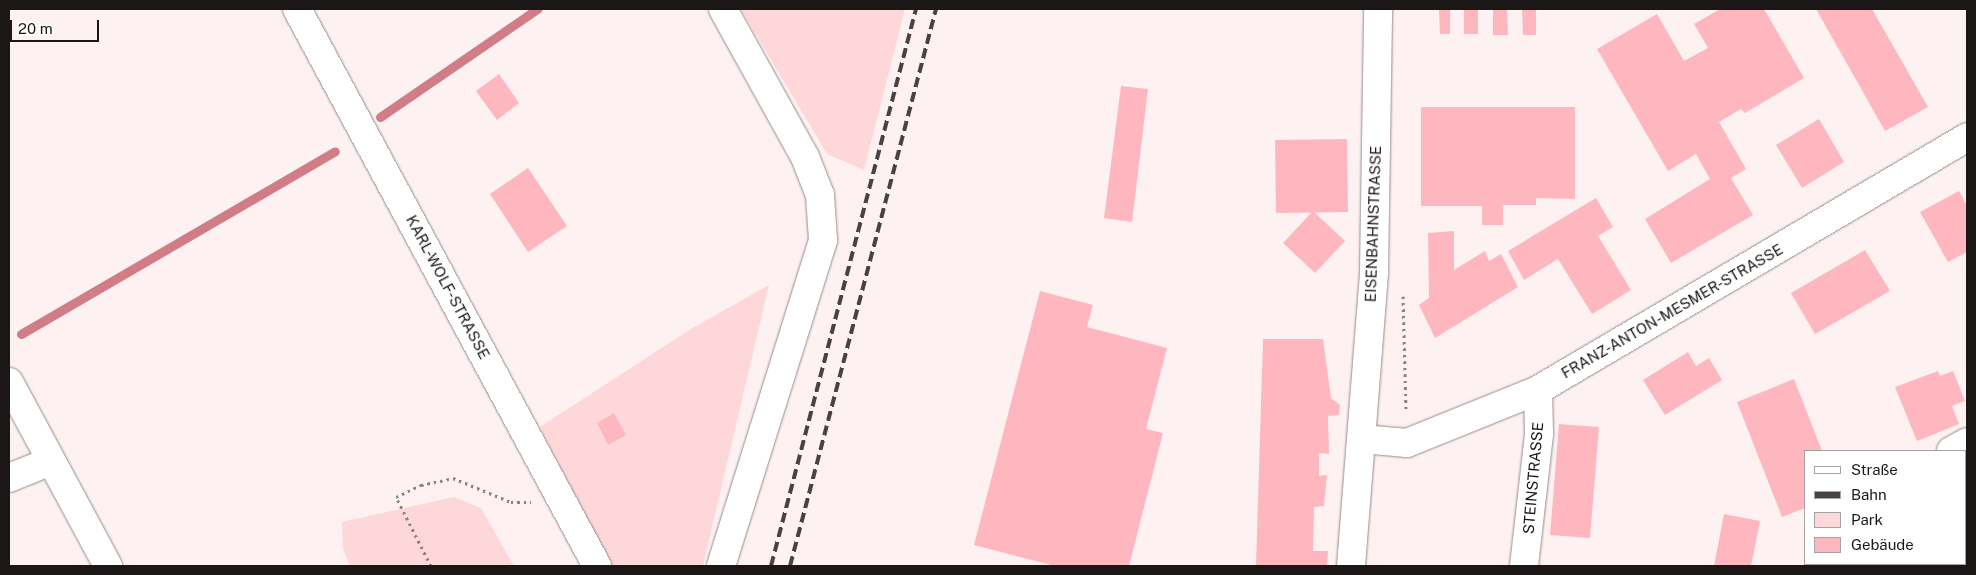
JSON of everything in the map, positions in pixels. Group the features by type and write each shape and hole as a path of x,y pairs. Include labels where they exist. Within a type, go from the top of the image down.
{"street":[{"name":"KARL-WOLF-STRASSE","path":"297,9 597,566"},
{"path":"721,566 823,240 820,195 805,156 737,53 723,9"},
{"name":"EISENBAHNSTRASSE","path":"1351,566 1374,272 1378,9"},
{"name":"FRANZ-ANTON-MESMER-STRASSE","path":"1362,439 1407,443 1538,390 1967,137"},
{"path":"9,382 108,566"},
{"name":"STEINSTRASSE","path":"1524,566 1539,434 1538,390"},
{"path":"1953,450 1967,442"},
{"path":"9,478 51,461"}],"path":[{"path":"430,566 396,497 421,485 453,478 511,502 538,502 558,492"}],"green space":[{"path":"741,9 905,9 864,170 827,154"},
{"path":"769,285 703,566 611,566 540,427 689,330"},
{"path":"454,497 481,508 514,566 350,566 343,549 342,522"}],"building":[{"path":"1439,9 1450,9 1450,34 1440,34"},
{"path":"1464,9 1478,9 1478,34 1464,34"},
{"path":"1493,9 1507,9 1508,35 1493,35"},
{"path":"1522,9 1536,9 1536,35 1523,35"},
{"path":"1720,9 1764,9 1804,78 1745,113 1741,109 1719,122 1746,169 1731,178 1753,215 1671,263 1645,219 1710,179 1696,154 1668,171 1597,49 1657,14 1684,61 1708,48 1694,24"},
{"path":"1816,9 1872,9 1928,107 1885,131"},
{"path":"499,74 519,103 497,120 476,91"},
{"path":"1121,86 1148,89 1132,222 1104,218"},
{"path":"1421,107 1575,107 1575,199 1536,198 1536,205 1503,205 1503,225 1482,225 1482,206 1421,206"},
{"path":"1819,119 1844,162 1802,188 1776,145"},
{"path":"1347,139 1348,212 1276,213 1275,140"},
{"path":"528,168 567,226 528,252 490,194"},
{"path":"1959,191 1967,206 1967,252 1948,262 1920,212"},
{"path":"1596,198 1613,227 1598,236 1631,290 1592,314 1558,259 1524,280 1508,251"},
{"path":"1313,211 1345,241 1315,273 1283,243"},
{"path":"1454,231 1454,270 1485,251 1489,261 1501,254 1518,287 1435,338 1419,305 1429,298 1428,233"},
{"path":"1865,250 1890,291 1815,334 1791,293"},
{"path":"1040,291 1093,305 1087,327 1167,348 1146,429 1163,433 1129,566 1055,566 974,545"},
{"path":"1263,339 1323,339 1331,398 1340,405 1339,415 1328,416 1329,454 1319,453 1319,476 1327,475 1324,506 1314,507 1313,551 1328,551 1327,566 1256,566"},
{"path":"1688,352 1696,366 1709,358 1722,380 1665,415 1643,380"},
{"path":"1938,371 1940,376 1953,371 1965,401 1952,406 1959,424 1917,441 1895,387"},
{"path":"1794,379 1822,450 1804,450 1804,508 1782,517 1737,402"},
{"path":"614,413 626,435 608,445 597,423"},
{"path":"1559,424 1599,427 1590,538 1550,535"},
{"path":"1724,514 1760,521 1751,566 1714,566"}],"waterway":[{"path":"380,117 537,9"},
{"path":"21,334 335,151"}],"railway":[{"path":"771,566 916,9"},
{"path":"790,566 936,9"}]}
